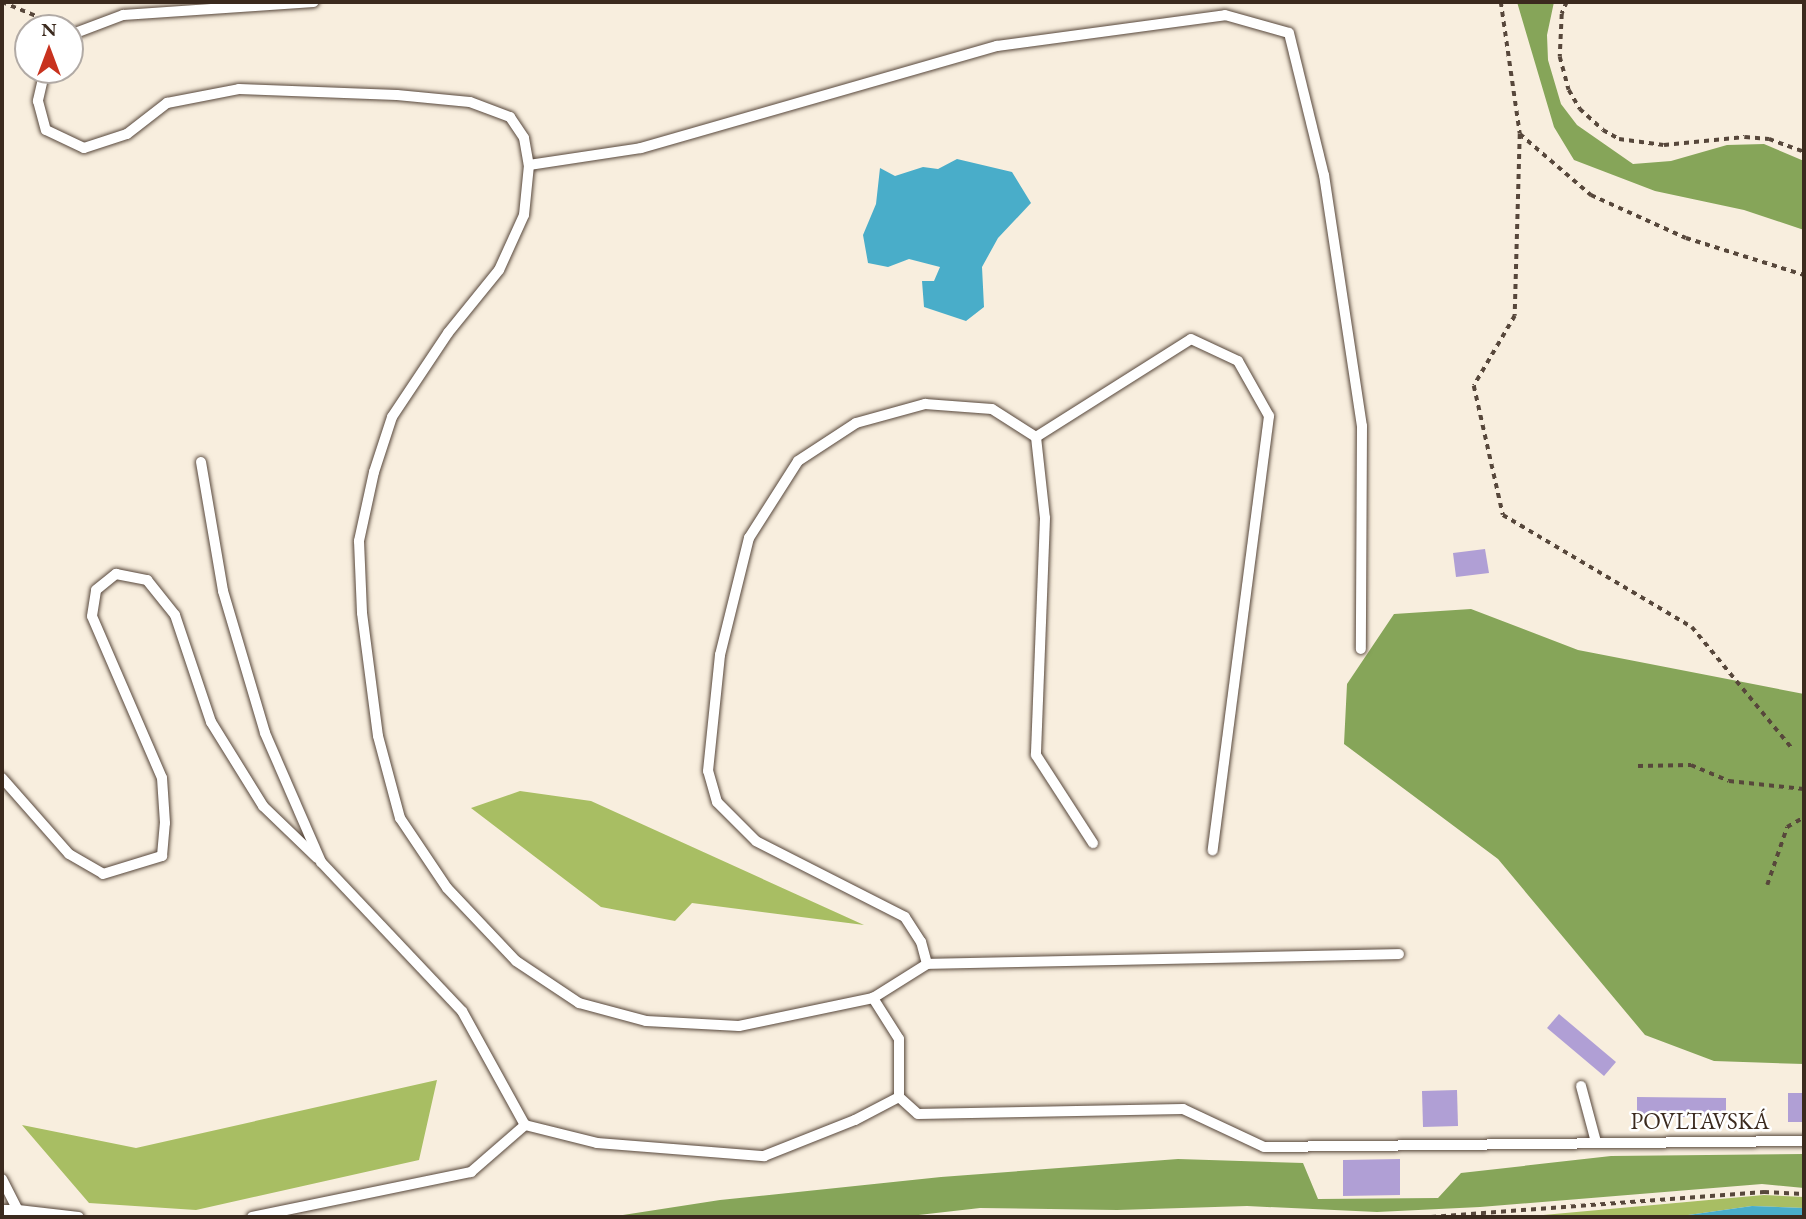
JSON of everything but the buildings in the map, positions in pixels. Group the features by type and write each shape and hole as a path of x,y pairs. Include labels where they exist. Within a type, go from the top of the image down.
{"lane":[{"path":"84,30 122,15 314,2"},
{"path":"529,165 641,148 997,46 1225,15 1289,33 1324,175 1362,426 1361,649"},
{"path":"42,84 38,101 46,130 84,148 127,134 167,103 239,89 383,94 470,102 510,117 524,138 529,165 524,215 499,270 448,333 392,417 374,472 359,541 362,613 378,736 400,818 447,888 516,961 579,1003 646,1021 739,1026 873,998 927,964 1399,954"},
{"path":"1036,436 1191,339 1238,361 1269,416 1213,850"},
{"path":"927,964 921,943 905,917 756,841 717,802 708,771 720,655 749,538 798,461 856,423 925,404 992,409 1036,436"},
{"path":"1036,436 1045,518 1036,755 1093,843"},
{"path":"201,462 223,591 265,733 321,862"},
{"path":"2,778 69,854 103,874 162,856 165,823 162,778 92,616 96,590 116,574 147,580 175,615 211,722 263,806 321,862 462,1012 525,1125 597,1143 764,1156 855,1120 899,1097 899,1039 873,998"},
{"path":"1581,1086 1596,1142"},
{"name":"POVLTAVSKÁ","path":"899,1097 918,1114 1182,1109 1264,1147 1804,1142"},
{"path":"252,1217 471,1172 525,1125"},
{"path":"2,1179 18,1210"},
{"path":"2,1210 79,1217"}],"path":[{"path":"2,2 32,14"},
{"path":"1501,2 1520,134 1515,316 1474,386 1503,515 1692,628 1791,747"},
{"path":"1567,2 1562,14 1560,57 1569,90 1580,109 1603,130 1619,139 1664,145 1745,137 1769,139 1804,152"},
{"path":"1520,134 1591,195 1686,238 1804,275"},
{"path":"1638,766 1691,765 1729,781 1804,789"},
{"path":"1767,885 1787,827 1804,817"},
{"path":"1431,1217 1764,1192 1804,1194"},
{"path":"948,1217 1056,1217"},
{"path":"1220,1217 1311,1217"}],"green space":[{"path":"1517,2 1554,2 1547,35 1548,60 1561,104 1577,125 1633,164 1671,161 1727,145 1764,144 1804,161 1804,230 1744,210 1655,191 1574,160 1554,127"},
{"path":"1471,609 1578,650 1804,694 1804,1064 1714,1061 1645,1035 1498,859 1344,744 1347,684 1394,614"},
{"path":"520,791 591,801 864,925 692,903 675,921 601,907 471,808"},
{"path":"437,1080 419,1160 196,1210 89,1203 22,1125 136,1148"},
{"path":"1804,1154 1804,1188 1762,1184 1480,1207 1377,1212 1247,1206 1117,1210 980,1208 901,1217 610,1217 720,1200 941,1177 1178,1159 1303,1163 1318,1199 1438,1198 1461,1173 1611,1156"},
{"path":"1764,1195 1804,1197 1804,1208 1752,1206 1674,1217 1521,1217"}],"water":[{"path":"957,159 1012,172 1031,203 998,238 982,267 984,307 966,321 924,307 922,281 934,281 940,267 909,259 888,267 868,263 863,235 876,204 880,168 895,176 923,167 938,169"},
{"path":"1752,1206 1804,1208 1804,1217 1674,1217"}]}
